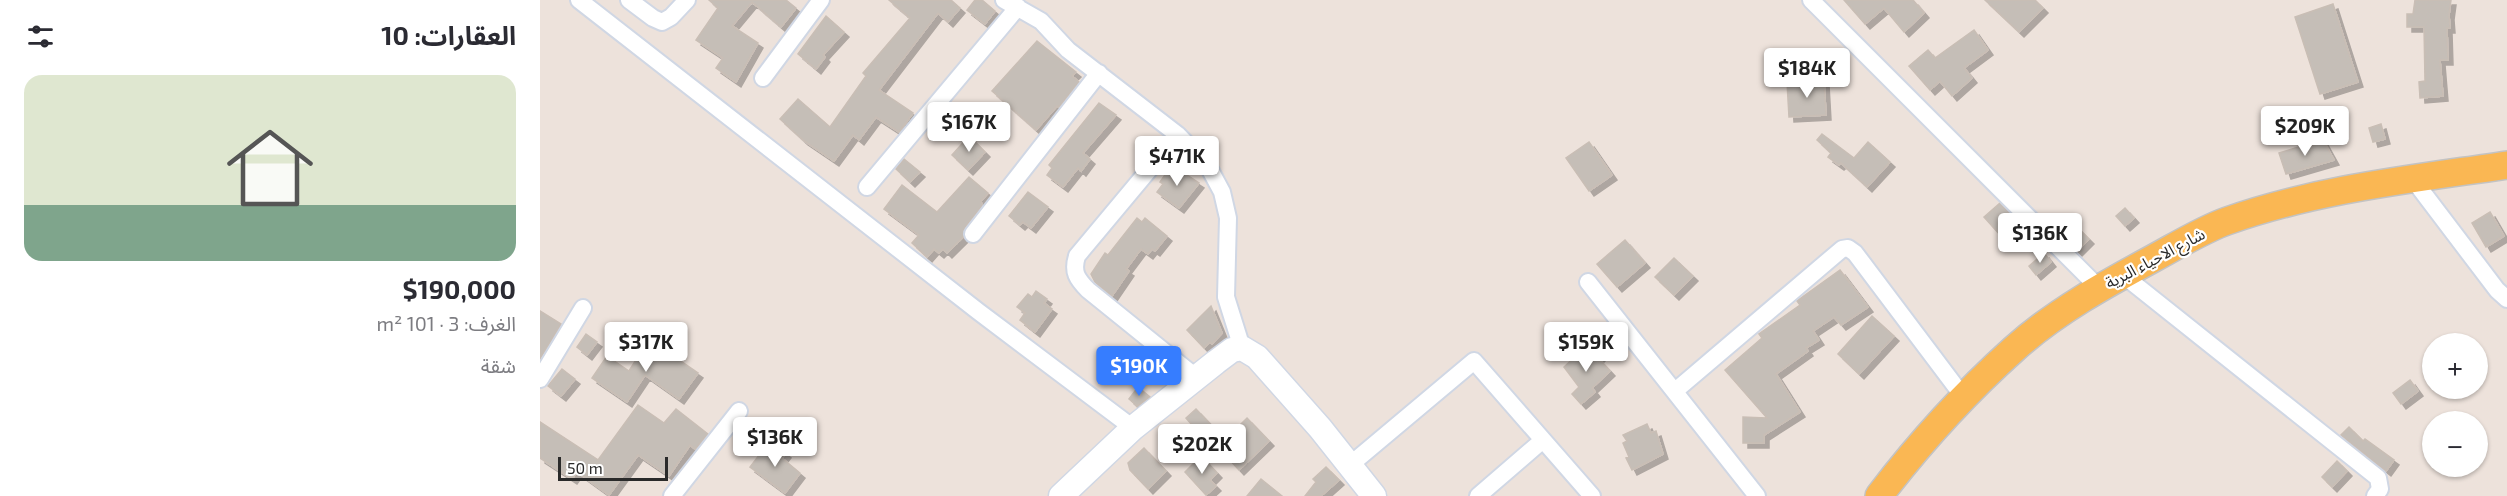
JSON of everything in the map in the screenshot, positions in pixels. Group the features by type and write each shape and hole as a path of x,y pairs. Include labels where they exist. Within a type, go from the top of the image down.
{"main road":[{"name":"شارع الاحياء البرية","path":"1879,496 1965,399 2014,348 2099,288 2123,275 2225,222 2316,196 2412,178 2507,165"},
{"path":"1061,496 1133,428 1233,350 1242,348 1257,357 1374,496"}],"street":[{"path":"579,0 979,312 1133,428"},
{"path":"628,0 662,22 671,17 687,0"},
{"path":"763,78 821,0"},
{"path":"1811,0 2099,288"},
{"path":"867,187 1011,4 1041,21 1068,50 1178,135 1208,166 1222,192 1228,218 1226,297 1242,348"},
{"path":"973,234 1099,73"},
{"path":"1178,135 1077,256 1074,267 1077,278 1088,290 1197,378"},
{"path":"2412,178 2497,290 2507,299"},
{"path":"1675,391 1842,249 1848,248 1855,253 1965,399"},
{"path":"2123,275 2378,478 2380,489 2375,496"},
{"path":"1588,282 1757,496"},
{"path":"540,379 582,308"},
{"path":"1350,465 1474,361 1592,496"},
{"path":"672,496 738,411"},
{"path":"1478,496 1543,440"}],"building":[{"path":"709,0 786,0 796,8 781,27 752,2 732,26 758,43 736,82 716,68 723,58 696,40 718,8"},
{"path":"889,0 951,0 960,8 948,22 938,13 879,90 913,113 899,132 876,117 859,140 853,135 834,161 803,140 780,119 798,99 830,127 866,76 863,73 910,18"},
{"path":"975,0 982,0 995,11 985,24 967,10"},
{"path":"1844,0 1913,0 1924,13 1904,32 1884,8 1865,24"},
{"path":"1985,0 2035,0 2043,8 2019,32"},
{"path":"2415,0 2451,0 2450,28 2447,28 2448,60 2440,60 2443,96 2420,98 2419,82 2425,81 2424,27 2407,27 2407,14 2413,14"},
{"path":"2333,4 2358,82 2320,94 2295,17"},
{"path":"826,16 844,32 823,55 825,57 816,69 798,54"},
{"path":"1974,30 1988,50 1964,68 1972,78 1952,96 1940,81 1930,90 1909,66 1928,50 1935,58"},
{"path":"1037,41 1076,72 1072,76 1079,82 1036,130 992,91"},
{"path":"1824,80 1826,115 1789,117 1787,82"},
{"path":"1099,103 1116,115 1083,153 1090,159 1081,171 1078,168 1063,187 1047,175 1052,168 1049,165"},
{"path":"2381,124 2385,139 2373,142 2369,128"},
{"path":"1822,134 1854,158 1868,142 1890,162 1867,187 1841,163 1839,165 1828,157 1831,153 1817,140"},
{"path":"969,136 985,152 968,170 952,155"},
{"path":"2323,140 2334,160 2286,174 2279,153 2302,146 2304,151"},
{"path":"1589,142 1612,175 1589,191 1566,158"},
{"path":"904,159 920,172 910,182 896,169"},
{"path":"1176,168 1199,183 1179,208 1157,192 1167,172 1170,175"},
{"path":"969,177 988,193 981,201 982,206 966,226 963,237 947,253 943,249 939,253 934,249 927,257 912,243 919,235 884,209 902,185 937,212"},
{"path":"1028,192 1048,207 1031,228 1023,222 1020,225 1009,216"},
{"path":"2000,203 2018,222 2001,236 1984,217"},
{"path":"2125,208 2134,218 2125,226 2116,216"},
{"path":"2490,212 2504,236 2486,247 2472,223"},
{"path":"1137,218 1142,222 1145,218 1167,236 1155,251 1152,249 1148,254 1141,249 1126,269 1129,271 1112,296 1095,282 1091,274 1105,253 1108,255"},
{"path":"2076,226 2089,239 2077,251 2064,238"},
{"path":"1625,240 1645,263 1617,287 1597,264"},
{"path":"2044,253 2051,262 2036,275 2029,266"},
{"path":"1674,258 1693,276 1674,295 1655,277"},
{"path":"1840,270 1868,307 1841,325 1834,317 1813,331 1819,340 1806,348 1808,351 1776,374 1800,412 1764,435 1764,443 1743,443 1743,417 1767,418 1725,370 1762,338 1759,334 1800,305 1797,301"},
{"path":"1036,291 1047,299 1044,303 1052,309 1035,332 1020,320 1025,313 1017,307 1028,294 1032,297"},
{"path":"1211,306 1222,333 1212,344 1210,342 1204,348 1187,330"},
{"path":"540,311 561,324 540,359"},
{"path":"1872,316 1894,336 1859,374 1838,354"},
{"path":"586,334 597,342 587,355 577,347"},
{"path":"649,339 698,373 679,399 645,375 627,402 592,378 607,356 629,371"},
{"path":"1592,346 1601,355 1598,358 1610,371 1592,388 1595,392 1581,404 1572,394 1579,387 1564,367 1582,350 1585,353"},
{"path":"562,369 575,379 561,396 548,386"},
{"path":"2410,380 2418,391 2401,404 2393,393"},
{"path":"1138,387 1150,397 1137,406 1129,399"},
{"path":"638,405 664,423 676,409 708,434 695,449 690,445 669,476 638,455 609,495 577,472 572,479 540,458 540,422 598,460"},
{"path":"1196,409 1216,430 1205,440 1186,418"},
{"path":"1247,418 1269,441 1239,470 1225,455 1235,442 1229,436"},
{"path":"1647,424 1651,433 1656,431 1663,454 1632,470 1626,458 1629,457 1623,443 1627,441 1623,435"},
{"path":"2349,427 2363,441 2365,439 2394,460 2386,471 2341,435"},
{"path":"770,441 786,453 782,458 800,473 785,493 750,467"},
{"path":"1144,448 1166,471 1148,489 1130,470 1128,463"},
{"path":"1201,456 1217,473 1210,480 1216,486 1206,495 1185,472"},
{"path":"2337,461 2347,471 2332,487 2322,477"},
{"path":"1326,467 1339,480 1321,496 1305,496 1316,482 1313,479"},
{"path":"1261,479 1282,496 1247,496"}]}
